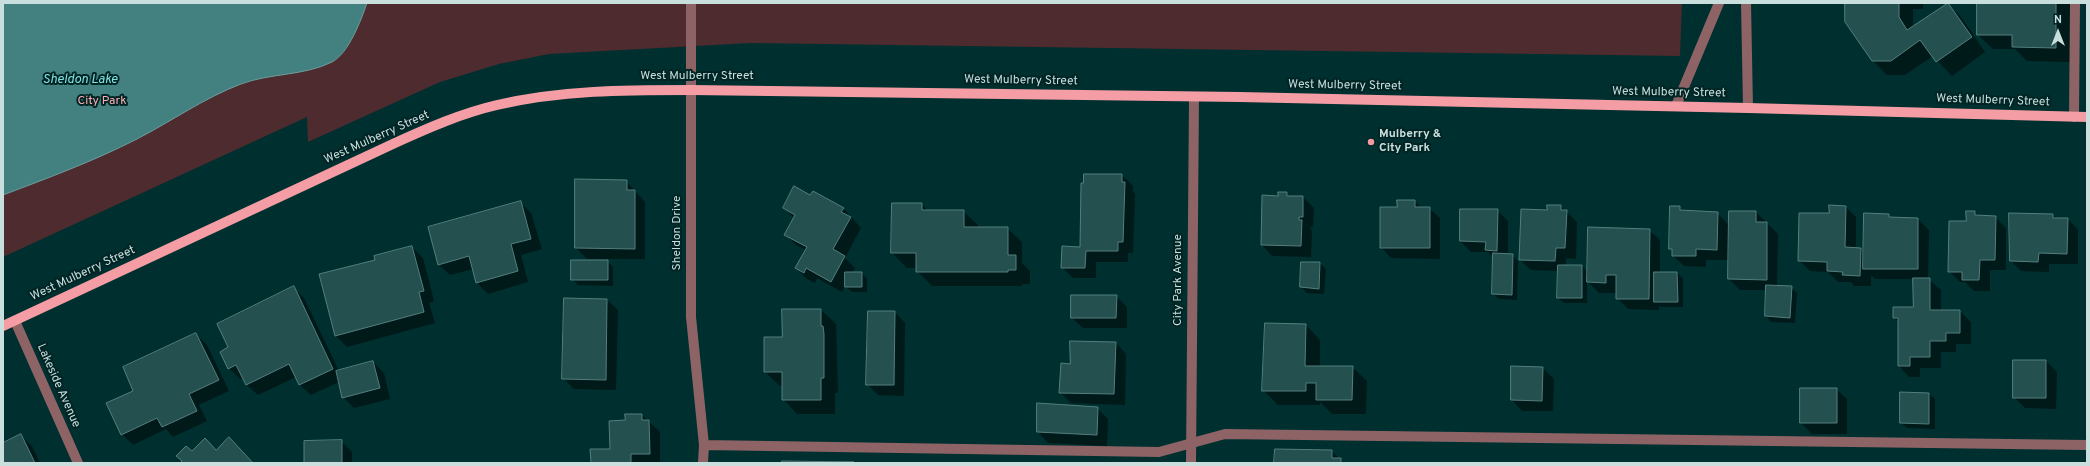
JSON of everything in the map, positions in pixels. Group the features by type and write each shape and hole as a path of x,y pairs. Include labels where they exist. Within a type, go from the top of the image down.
{"main road":[{"name":"West Mulberry Street","path":"3,326 445,121 497,105 552,95 614,90 691,90 1194,97 1676,106 2087,117"}],"street":[{"name":"Sheldon Drive","path":"691,3 691,317 704,445 704,463"},
{"path":"1676,106 1720,3"},
{"path":"1746,3 1748,108"},
{"path":"2074,117 2075,3"},
{"name":"City Park Avenue","path":"1191,463 1194,97"},
{"name":"Lakeside Avenue","path":"15,320 78,463"},
{"path":"704,445 1159,452 1225,434 2087,445"}],"green space":[{"name":"City Park","path":"3,3 1682,3 1680,56 751,43 549,54 499,64 440,82 308,142 307,117 3,257"}],"water":[{"name":"Sheldon Lake","path":"3,3 367,3 354,36 344,51 332,62 310,70 252,80 241,84 214,96 150,132 104,155 3,195"}],"building":[{"path":"1845,3 1899,3 1899,17 1907,30 1948,3 1972,37 1936,62 1920,40 1891,61 1872,61 1845,22"},
{"path":"1977,3 2056,3 2056,48 2012,47 2012,35 1977,35"},
{"path":"1084,174 1122,174 1122,182 1125,182 1123,242 1118,242 1118,251 1086,251 1085,268 1061,268 1062,246 1080,247 1081,183 1083,183"},
{"path":"575,179 627,180 627,190 635,190 635,249 575,248"},
{"path":"794,186 810,195 813,191 844,208 841,212 851,217 833,249 845,256 831,282 806,268 804,273 795,268 807,247 784,235 795,215 783,208"},
{"path":"1278,192 1287,192 1287,196 1303,196 1303,217 1299,217 1299,220 1302,220 1301,246 1261,245 1262,195 1278,196"},
{"path":"1397,200 1415,200 1415,207 1430,207 1430,248 1380,248 1380,207 1397,207"},
{"path":"521,201 531,239 511,244 518,271 476,283 469,256 438,265 428,227"},
{"path":"892,203 922,203 922,210 964,210 964,227 1008,227 1008,255 1016,255 1016,270 1008,270 1008,272 916,272 916,253 891,253"},
{"path":"1547,205 1561,205 1561,210 1567,210 1565,248 1556,248 1555,261 1519,260 1521,209 1547,210"},
{"path":"1829,205 1846,206 1845,247 1861,248 1860,276 1842,275 1843,272 1827,271 1827,262 1798,261 1799,213 1829,213"},
{"path":"1670,206 1680,206 1680,210 1718,212 1717,250 1696,249 1696,256 1672,256 1672,249 1669,249"},
{"path":"1460,209 1498,209 1497,251 1485,250 1486,242 1460,241"},
{"path":"1729,211 1756,211 1756,222 1767,222 1767,280 1728,279"},
{"path":"1966,211 1975,211 1975,215 1996,216 1995,260 1980,260 1979,280 1962,280 1962,272 1948,272 1949,221 1966,221"},
{"path":"1864,213 1889,214 1889,217 1918,218 1918,269 1863,269"},
{"path":"2009,213 2053,214 2053,218 2068,218 2067,254 2039,253 2038,262 2010,261"},
{"path":"1588,227 1650,229 1649,299 1616,299 1616,275 1606,275 1606,283 1587,282"},
{"path":"412,246 424,291 419,292 424,312 335,336 319,274 375,260 374,256"},
{"path":"1493,253 1513,254 1512,295 1492,294"},
{"path":"571,260 608,260 608,280 571,280"},
{"path":"1301,262 1320,262 1319,289 1300,287"},
{"path":"1558,265 1582,265 1582,298 1557,298"},
{"path":"845,272 862,272 862,287 845,287"},
{"path":"1654,272 1677,272 1678,302 1654,302"},
{"path":"1913,278 1930,278 1930,310 1960,310 1960,333 1946,333 1946,341 1930,341 1930,357 1910,357 1910,366 1898,366 1898,318 1893,318 1893,307 1913,307"},
{"path":"1766,285 1792,286 1790,318 1765,316"},
{"path":"294,286 333,369 299,385 289,364 246,385 236,365 228,369 220,352 228,347 217,324"},
{"path":"1071,295 1117,295 1116,318 1071,318"},
{"path":"564,298 607,299 606,380 562,379"},
{"path":"782,309 821,309 821,326 823,326 824,334 824,378 821,378 821,400 782,400 782,372 764,372 764,337 782,337"},
{"path":"868,311 895,311 894,385 866,385"},
{"path":"1265,323 1306,324 1305,366 1353,366 1352,400 1316,400 1316,383 1306,383 1306,391 1262,391"},
{"path":"196,333 219,380 189,394 197,411 162,427 157,418 121,435 106,403 133,391 123,367"},
{"path":"1070,341 1116,342 1114,394 1059,393 1061,363 1070,364"},
{"path":"2013,360 2046,360 2046,398 2013,398"},
{"path":"373,361 380,388 342,398 336,371"},
{"path":"1511,366 1543,367 1542,401 1511,400"},
{"path":"1800,388 1837,388 1837,423 1800,423"},
{"path":"1900,392 1929,393 1929,424 1900,423"},
{"path":"1037,403 1098,407 1097,435 1037,432"},
{"path":"625,414 642,414 642,420 649,420 650,454 631,454 631,463 591,463 590,449 610,449 609,421 625,420"},
{"path":"21,434 35,463 3,463 3,443"},
{"path":"229,437 253,463 180,463 182,461 176,456 186,446 192,451 205,438 216,450"},
{"path":"342,440 342,463 304,463 304,441"},
{"path":"1275,449 1332,450 1332,458 1341,458 1341,463 1274,463"},
{"path":"782,461 854,462 782,463"}],"place":[{"name":"Mulberry & City Park","path":"1371,142"}]}
